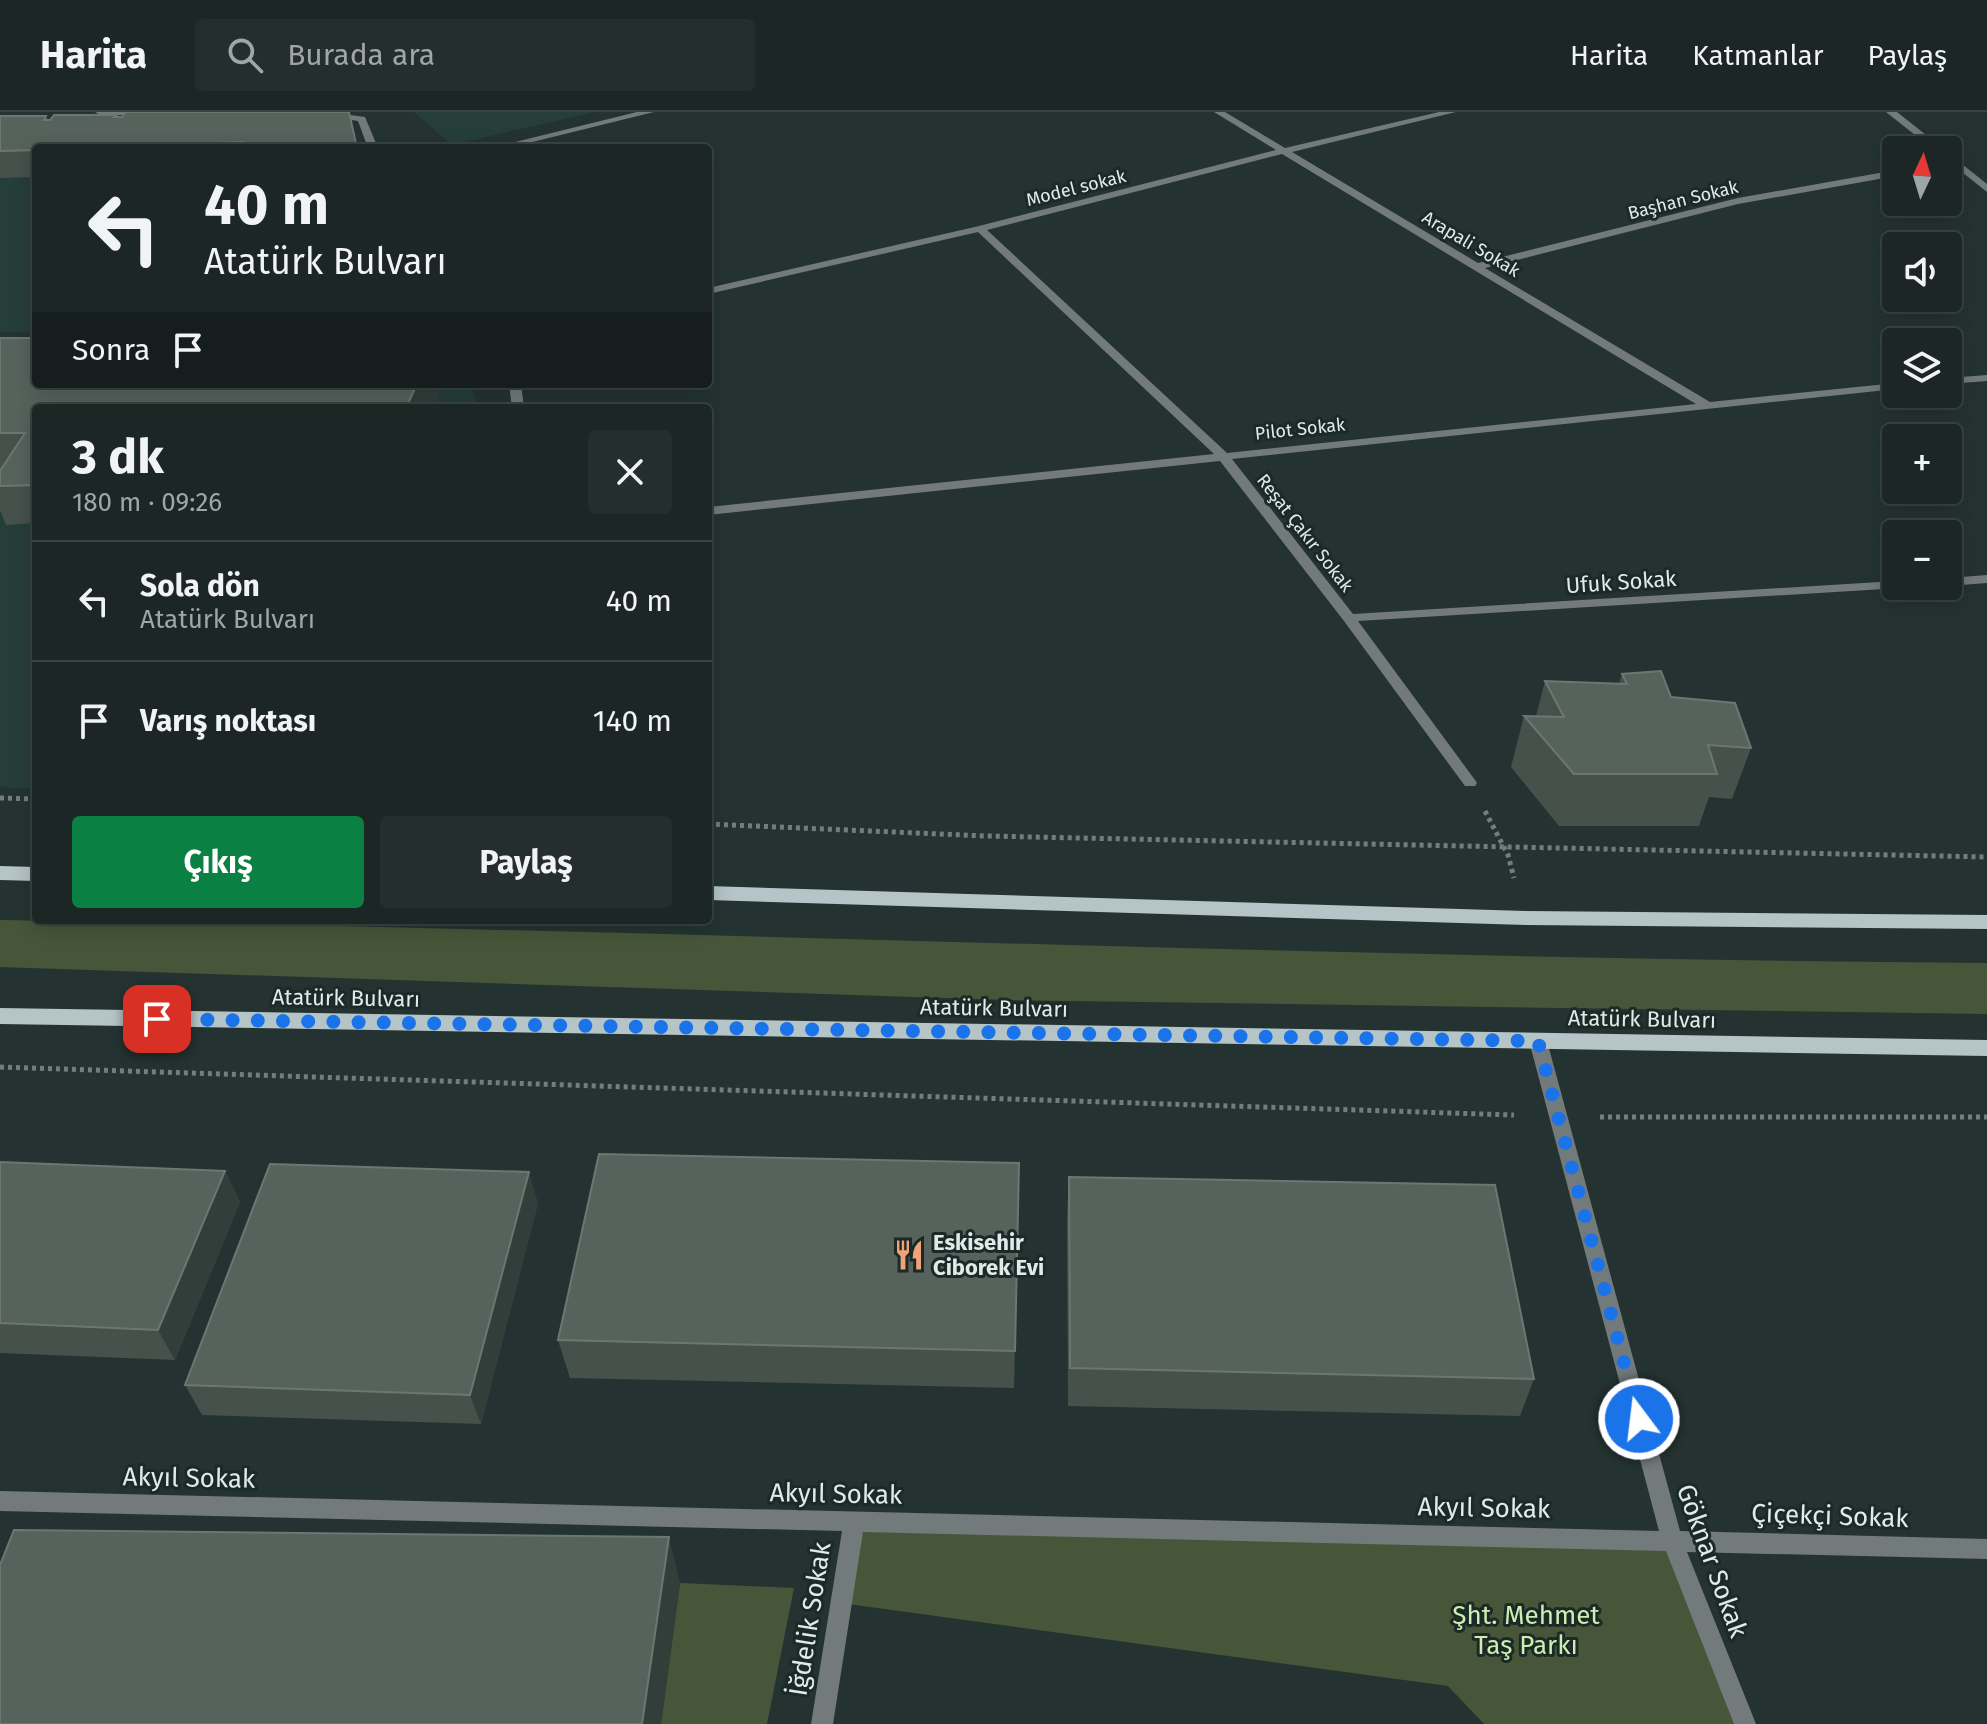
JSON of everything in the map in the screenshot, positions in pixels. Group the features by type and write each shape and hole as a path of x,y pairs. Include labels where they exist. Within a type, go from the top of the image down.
{"main road":[{"path":"0,873 32,874"},
{"path":"712,893 1526,918 1987,922"},
{"name":"Atatürk Bulvarı","path":"0,1016 1987,1048"}],"street":[{"path":"100,112 161,112"},
{"path":"513,144 649,112"},
{"name":"Arapali Sokak","path":"1219,112 1707,405"},
{"name":"Model sokak","path":"712,290 980,229 1283,151 1451,112"},
{"path":"1891,112 1900,112"},
{"path":"1891,112 1922,136"},
{"path":"313,113 344,114 362,119 371,144"},
{"path":"1962,167 1987,189"},
{"name":"Başhan Sokak","path":"1479,266 1731,204 1882,175"},
{"name":"Reşat Çakır Sokak","path":"980,229 1222,455 1349,618 1470,783"},
{"path":"1962,380 1987,378"},
{"name":"Pilot Sokak","path":"712,511 1882,387"},
{"path":"1962,581 1987,579"},
{"name":"Ufuk Sokak","path":"1349,618 1882,586"},
{"name":"Göknar Sokak","path":"1538,1041 1672,1540 1745,1724"},
{"name":"Akyıl Sokak","path":"0,1501 1672,1540"},
{"name":"İğdelik Sokak","path":"822,1724 854,1522"},
{"name":"Çiçekçi Sokak","path":"1672,1540 1987,1549"}],"path":[{"path":"1470,783 1504,848 1526,918"},
{"path":"0,798 32,799"},
{"path":"712,824 986,836 1987,857"},
{"path":"0,1067 1559,1116 1987,1117"}],"shaded area":[{"path":"414,112 595,112 456,144 451,144"},
{"path":"0,129 32,146 32,333 0,332"},
{"path":"0,337 32,338 32,388 473,388 475,404 32,404 32,789 0,787"}],"green space":[{"path":"0,920 32,921 32,924 248,924 1490,955 1987,963 1987,1014 1007,1000 0,967"},
{"name":"Şht. Mehmet Taş Parkı","path":"854,1522 1672,1540 1745,1724 1484,1724 1448,1686 841,1603"},
{"path":"680,1583 794,1588 767,1724 661,1724"}],"building":[{"path":"126,112 349,112 356,144 32,144 32,150 0,151 0,116 46,116 44,120 50,120 54,115 122,117"},
{"path":"0,338 32,338 32,388 415,388 408,404 32,404 32,485 0,486 0,471 25,433 0,433"},
{"path":"1661,671 1671,697 1735,703 1751,748 1708,745 1717,774 1574,774 1524,716 1564,717 1545,681 1627,684 1622,674"},
{"path":"599,1154 1019,1163 1015,1351 558,1340"},
{"path":"0,1162 225,1171 158,1330 0,1323"},
{"path":"270,1164 529,1172 470,1395 185,1385"},
{"path":"1069,1177 1495,1185 1534,1379 1070,1368"},
{"path":"14,1530 669,1537 642,1724 0,1724 0,1565"}],"place":[{"name":"Eskisehir Ciborek Evi","path":"909,1255"}],"route":[{"path":"157,1019 1538,1041 1639,1419"}]}
